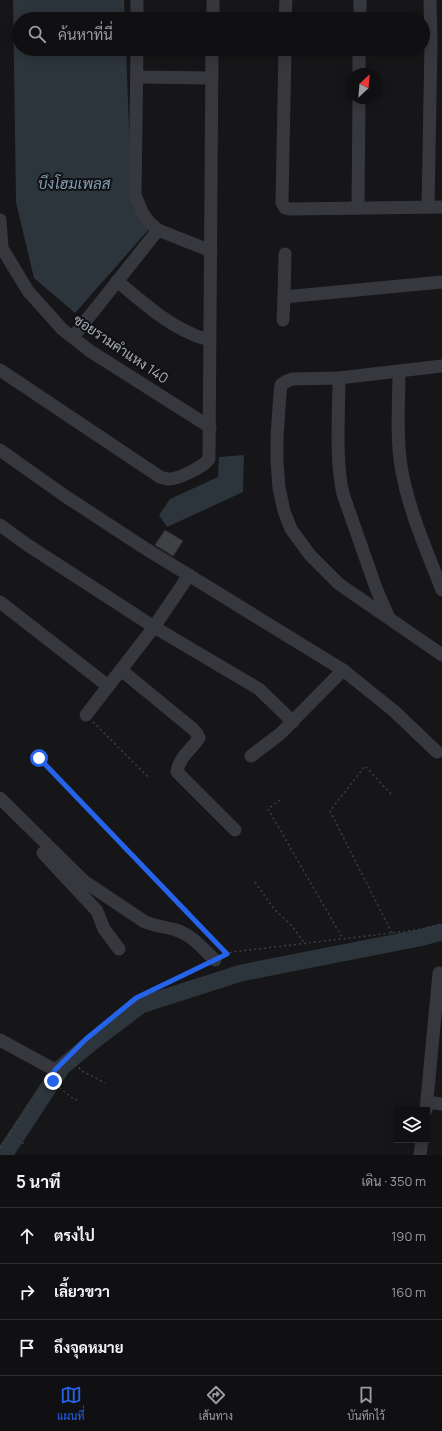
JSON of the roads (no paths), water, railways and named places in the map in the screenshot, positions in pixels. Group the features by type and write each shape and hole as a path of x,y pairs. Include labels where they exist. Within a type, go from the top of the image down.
{"street":[{"path":"137,0 137,12"},
{"path":"213,0 213,12"},
{"path":"285,12 286,0"},
{"path":"360,0 360,12"},
{"path":"428,207 436,119 437,42 430,0"},
{"path":"137,56 135,195 148,222 158,230 211,251"},
{"path":"0,370 160,477 166,479 179,477 207,462 210,455 212,56"},
{"path":"285,56 282,203 285,208 442,207"},
{"path":"359,56 359,68"},
{"path":"137,77 212,78"},
{"path":"358,208 359,104"},
{"name":"ซอยรามคำแหง 140","path":"0,220 1,248 28,291 62,329 90,351 210,427"},
{"path":"73,337 158,230"},
{"path":"283,320 285,254"},
{"path":"117,281 173,324 192,335 210,340"},
{"path":"284,297 442,282"},
{"path":"440,652 339,584 310,555 291,529 284,511 279,488 277,437 282,385 287,381 292,379 339,378 442,366"},
{"path":"399,371 399,451 401,466 409,503 442,590"},
{"path":"339,378 340,482 376,588 389,618"},
{"path":"0,450 65,496 143,547 343,670 394,712 437,752"},
{"path":"0,525 26,544 154,627 259,689 293,722"},
{"path":"86,715 154,627 189,575"},
{"path":"0,602 108,686"},
{"path":"121,670 198,734 199,738 195,744 180,760 177,772 235,830"},
{"path":"251,756 293,722 343,670"},
{"path":"0,798 97,911 104,929 119,949"},
{"path":"0,808 85,882 145,922 178,930 193,939 215,960"},
{"path":"440,982 437,1041 426,1106 442,1104"},
{"path":"0,1040 52,1074"},
{"path":"420,1155 422,1143"}],"water":[{"name":"บึงโฮมเพลส","path":"13,0 124,0 125,12 13,12"},
{"name":"บึงโฮมเพลส","path":"14,56 126,56 132,205 150,228 75,313 34,278 16,202"},
{"path":"244,455 243,492 167,527 159,515 170,499 218,477 219,457"}],"waterway":[{"path":"4,1155 62,1067 141,1005 241,973 419,938 442,932"}]}
